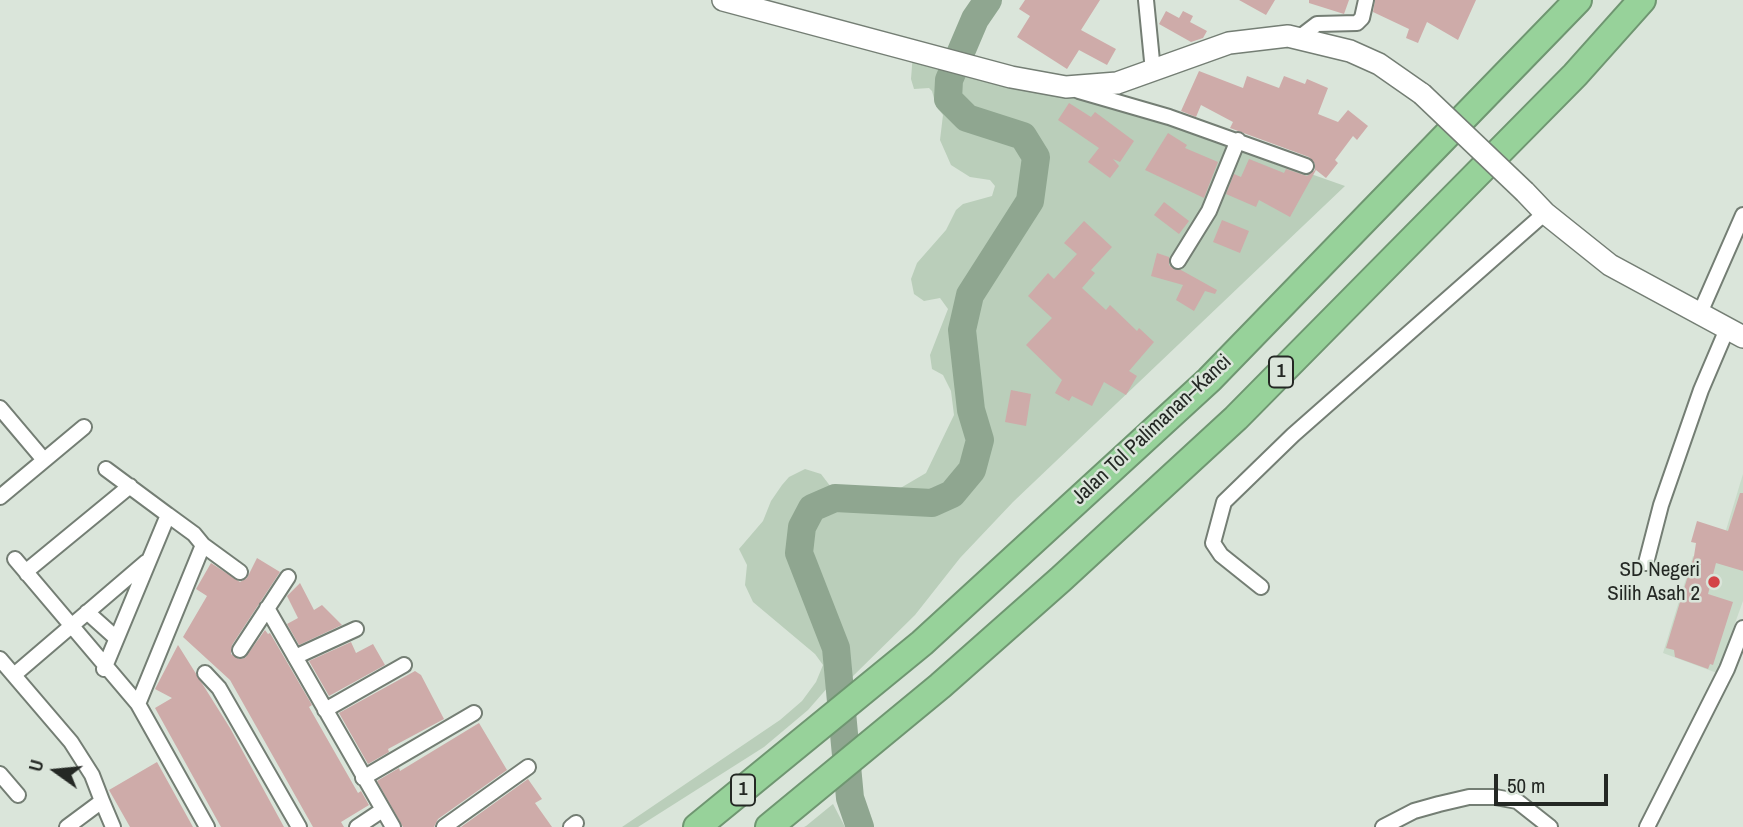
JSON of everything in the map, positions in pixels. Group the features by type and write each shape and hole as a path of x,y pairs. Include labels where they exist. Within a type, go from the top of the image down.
{"highway":[{"name":"Jalan Tol Palimanan–Kanci","path":"697,827 790,754 868,685 922,643 1209,380 1578,0"},
{"name":"1","path":"769,827 1061,579 1236,418 1575,75 1642,0"}],"street":[{"path":"723,0 764,5 925,54 1011,77 1066,87 1238,140 1306,166"},
{"path":"1146,0 1153,71"},
{"path":"1300,37 1317,24 1357,23 1362,18 1366,0"},
{"path":"1066,87 1107,85 1229,43 1270,37 1300,37 1380,64 1422,94 1545,213 1610,265 1735,333 1697,403 1661,505 1646,563"},
{"path":"1178,261 1209,211 1238,140"},
{"path":"1262,587 1221,555 1213,543 1224,502 1293,435 1545,213"},
{"path":"1700,313 1743,215"},
{"path":"0,408 44,460"},
{"path":"0,497 84,427"},
{"path":"106,469 168,514 194,534 203,545 240,572"},
{"path":"27,574 29,569 130,486"},
{"path":"104,669 168,514"},
{"path":"138,704 203,545"},
{"path":"15,559 104,669 138,704 207,827"},
{"path":"14,675 147,561"},
{"path":"240,650 288,577"},
{"path":"267,608 381,811 393,827"},
{"path":"87,612 116,638"},
{"path":"1647,827 1727,669 1743,628"},
{"path":"295,657 356,629"},
{"path":"0,659 71,742 92,775 113,827"},
{"path":"325,710 404,665"},
{"path":"205,673 219,688 299,827"},
{"path":"363,778 474,713"},
{"path":"444,827 527,767"},
{"path":"0,775 18,795"},
{"path":"1382,827 1414,811 1439,804 1469,797 1495,797 1517,801 1550,827"},
{"path":"67,827 102,801"},
{"path":"357,827 381,811"}],"shaded area":[{"path":"913,53 943,69 941,102 964,124 1018,141 1029,159 1023,199 964,292 955,330 964,412 973,440 966,467 948,488 931,497 892,493 926,473 954,415 951,391 943,375 932,369 930,355 948,309 940,298 924,301 914,294 911,279 917,263 946,230 956,210 963,204 992,196 995,186 990,180 970,177 951,165 940,140 943,115 936,106 932,91 929,88 914,89 911,79"},
{"path":"961,74 1104,101 1345,186 1013,502 960,558 915,615 850,679 842,646 806,552 809,529 817,514 836,505 934,510 957,499 978,473 987,440 977,409 969,330 976,297 1036,204 1043,156 1028,130 971,111 955,96 956,81"},
{"path":"805,469 821,474 834,491 807,503 796,525 792,554 829,650 833,675 829,686 808,710 764,747 638,827 622,827 780,720 802,701 816,682 823,665 815,654 753,602 745,585 747,565 739,549 763,521 771,501 782,485 789,477"},
{"name":"SD Negeri Silih Asah 2","path":"1743,474 1743,601 1717,673 1663,653 1693,556 1716,563"},
{"path":"833,804 845,827 804,827 806,826"}],"building":[{"path":"1025,0 1100,0 1081,30 1116,49 1107,65 1079,50 1067,69 1017,37 1030,16 1019,9"},
{"path":"1239,0 1275,0 1266,15"},
{"path":"1309,0 1349,0 1344,14 1309,3"},
{"path":"1375,0 1476,0 1458,40 1427,22 1418,43 1406,38 1409,29 1373,12"},
{"path":"1166,11 1179,18 1183,11 1193,16 1190,22 1207,31 1203,38 1191,42 1159,24"},
{"path":"1199,71 1243,88 1247,76 1279,88 1284,76 1305,84 1307,79 1328,88 1318,114 1338,122 1348,110 1368,126 1357,140 1353,136 1335,160 1338,163 1326,178 1316,170 1290,217 1259,200 1256,207 1226,194 1234,174 1241,177 1249,159 1284,173 1286,169 1307,176 1315,170 1315,164 1309,157 1230,128 1233,122 1201,105 1196,117 1181,111"},
{"path":"1069,103 1091,117 1095,112 1134,141 1120,162 1113,159 1119,166 1110,178 1088,162 1099,148 1058,120"},
{"path":"1168,133 1187,145 1185,148 1218,162 1204,198 1145,170"},
{"path":"1164,202 1189,221 1179,234 1154,215"},
{"path":"1222,220 1249,231 1240,253 1213,242"},
{"path":"1084,221 1112,247 1091,270 1095,273 1082,288 1106,310 1110,305 1137,331 1139,328 1154,342 1129,371 1137,376 1126,395 1104,382 1092,406 1072,396 1069,401 1055,393 1062,380 1026,345 1052,318 1028,296 1048,273 1054,279 1077,254 1064,243"},
{"path":"1157,253 1169,257 1169,265 1174,269 1181,270 1217,290 1215,294 1205,291 1194,311 1176,300 1183,285 1151,276"},
{"path":"1011,390 1031,394 1026,426 1005,422"},
{"name":"SD Negeri Silih Asah 2","path":"1740,493 1743,493 1743,571 1716,563 1708,594 1733,602 1713,665 1710,664 1708,669 1675,657 1674,650 1666,648 1694,556 1696,543 1691,542 1697,521 1728,531"},
{"path":"257,558 280,572 232,645 231,654 239,659 245,658 265,630 270,633 312,705 309,707 358,793 361,791 369,805 341,822 344,827 313,827 230,680 183,637 207,596 196,589 211,563 240,582 247,578"},
{"path":"300,583 314,610 322,605 342,625 299,645 287,624 298,618 287,596"},
{"path":"351,642 356,653 373,644 385,665 329,696 309,661"},
{"path":"178,645 230,728 284,827 221,827 155,708 172,698 155,689"},
{"path":"415,671 421,675 444,719 388,749 389,752 368,764 339,713"},
{"path":"479,723 507,770 438,819 434,827 403,827 377,781 399,768 400,771"},
{"path":"157,762 193,827 130,827 109,790"},
{"path":"528,779 542,799 535,803 552,827 461,827"}],"waterway":[{"path":"860,827 850,798 836,648 799,553 802,527 812,508 835,498 932,503 952,494 972,470 980,440 971,410 962,330 970,295 1030,201 1036,157 1023,136 967,118 948,99 949,80 975,19 988,0"}],"place":[{"name":"SD Negeri Silih Asah 2","path":"1714,582"}]}
